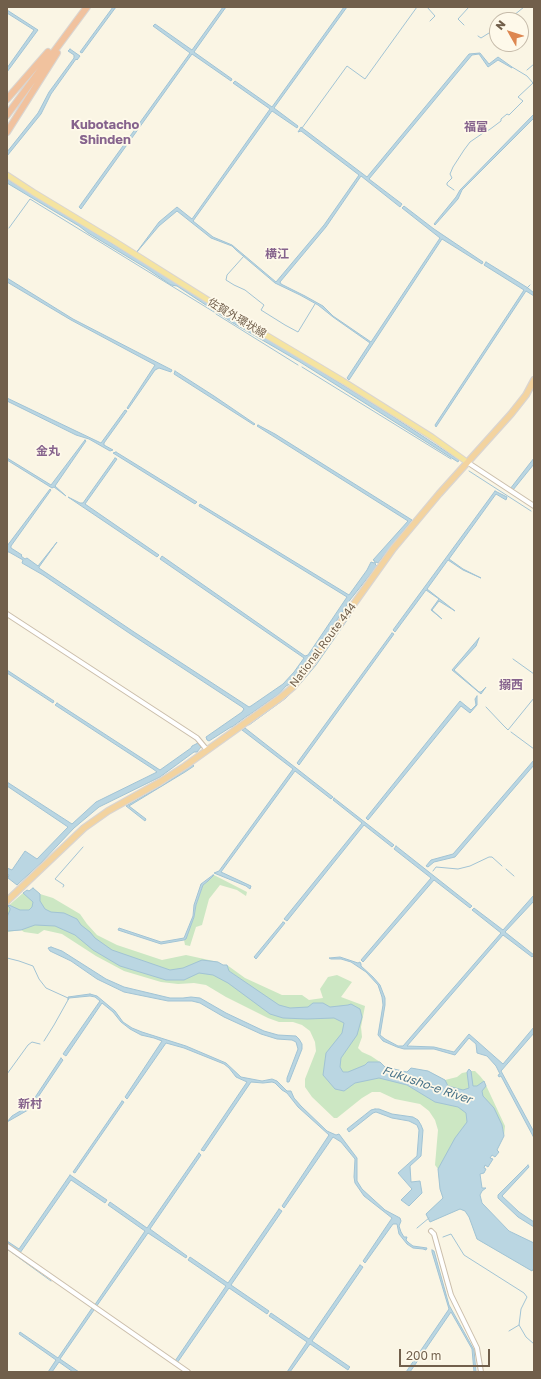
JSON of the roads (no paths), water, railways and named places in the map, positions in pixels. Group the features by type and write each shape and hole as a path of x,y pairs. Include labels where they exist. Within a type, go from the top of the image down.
{"highway":[{"path":"7,114 87,7"},
{"path":"7,99 54,46 60,42"},
{"path":"7,132 59,49 60,42"},
{"name":"National Route 444","path":"7,901 84,828 108,811 160,782 280,698 293,687 312,664 392,549 516,408 534,380"}],"main road":[{"name":"佐賀外環状線","path":"7,174 33,192 219,307 343,380 467,462"}],"street":[{"path":"467,462 534,506"},
{"path":"7,614 197,738 207,750"},
{"path":"431,1231 434,1234 451,1294 477,1348 481,1372"},
{"path":"7,1246 188,1372"}],"water":[{"path":"113,7 116,7 82,53 80,52"},
{"path":"223,7 226,7 194,52 232,79 231,81 192,54 81,209 79,207 190,53 153,26 155,24 192,50"},
{"path":"344,7 347,7 274,108 298,126 297,128 272,111 193,221 213,237 232,245 276,282 324,225 359,175 301,131 298,132 301,127 367,177 469,54 480,53 489,64 498,57 512,67 498,60 488,67 479,54 472,55 369,179 402,204 400,207 361,176 326,227 280,282 281,284 323,306 333,316 371,342 440,238 402,208 404,206 434,229 483,262 482,264 442,239 349,380 347,378 370,343 333,317 318,305 275,283 232,246 211,238 177,211 159,226 136,253 159,222 177,207 192,219 270,109 233,83 235,81 272,107"},
{"path":"7,10 38,30 7,72 7,68 34,30 7,13"},
{"path":"70,49 80,56 77,60 76,59 51,94 41,114 7,156 7,152 38,113 49,92 74,58 74,55 68,51"},
{"path":"534,114 534,118 462,190 458,199 435,225 434,224 460,190"},
{"path":"7,179 383,410 459,460 458,462 300,362 233,323 177,286 171,285 79,226 7,183"},
{"path":"486,262 528,288 534,293 534,296 526,291 436,427 435,425 524,290 484,265"},
{"path":"7,278 73,319 172,370 171,372 159,368 155,370 128,409 127,408 155,365 71,320 7,282"},
{"path":"175,371 255,424 254,425 174,374"},
{"path":"7,398 101,443 125,410 127,411 104,443 104,445 113,450 110,451 89,439 76,435 7,401"},
{"path":"258,425 275,434 412,520 378,563 376,562 375,564 377,566 350,600 313,657 290,684 286,686 279,694 209,741 206,737 242,712 244,709 43,575 22,563 23,560 7,552 7,546 50,489 51,490 11,548 22,555 21,556 25,559 27,558 38,566 57,542 39,568 249,707 283,684 304,658 160,559 162,556 305,656 308,655 347,597 199,506 200,504 349,595 371,562 374,563 375,561 373,560 408,521 257,426"},
{"path":"85,440 86,441 55,486 66,496 54,487 52,488 7,460 7,458 51,485"},
{"path":"116,452 197,502 195,504 113,453"},
{"path":"115,458 117,459 85,504 159,555 157,557 68,497 83,503"},
{"path":"534,458 534,464 513,490 510,489"},
{"path":"495,491 507,497 506,500 496,494 449,559 463,569 481,578 463,570 448,560 427,589 455,611 439,601 432,610 442,619 431,610 439,599 426,590 395,632 393,630"},
{"path":"392,633 394,634 299,765 297,763"},
{"path":"479,638 476,646 454,670 479,692 486,687 481,694 452,670"},
{"path":"7,670 54,701 53,703 7,673"},
{"path":"477,696 477,705 470,713 461,706 368,820 366,818 460,701 471,710 476,705 475,699"},
{"path":"57,703 160,770 192,746 198,743 201,747 197,752 194,752 160,777 99,807 74,828 41,863 17,885 8,878 9,875 7,874 7,868 12,870 25,851 37,859 68,827 7,786 7,782 72,824 96,802 157,772 55,705"},
{"path":"245,728 333,797 331,799 295,771 221,872 251,886 250,889 214,873 219,871 293,769 242,730"},
{"path":"534,760 534,765 455,857 434,862 428,867 426,866 431,860 453,854"},
{"path":"193,765 194,766 185,772 129,806 146,819 145,821 126,806 163,785"},
{"path":"334,798 394,845 392,847 364,825 287,921 284,919 362,823 333,800"},
{"path":"396,846 472,906 470,908 434,880 363,962 361,960 431,878 394,849"},
{"path":"213,875 203,885 186,939 161,944 118,930 119,928 161,942 184,938 193,916 194,905 201,884"},
{"name":"Fukusho-e River","path":"33,888 40,894 40,901 45,909 51,912 64,913 77,919 81,925 95,938 112,950 170,970 183,968 202,960 218,962 223,965 227,965 229,971 279,1005 290,1008 308,1007 313,1003 323,1003 330,1007 351,1004 360,1009 362,1017 357,1035 341,1058 340,1067 343,1072 348,1072 365,1065 368,1062 380,1062 385,1067 407,1072 411,1068 428,1071 445,1080 448,1086 463,1090 469,1088 467,1072 469,1069 471,1071 473,1086 477,1086 484,1081 486,1086 482,1091 483,1096 494,1108 502,1125 504,1136 497,1150 499,1152 495,1157 492,1155 490,1158 493,1159 488,1167 485,1165 484,1168 486,1169 484,1173 480,1174 482,1188 486,1188 480,1195 482,1203 509,1231 534,1243 534,1268 532,1271 477,1239 469,1217 465,1211 460,1209 430,1222 426,1214 443,1198 440,1189 438,1169 455,1138 467,1122 466,1113 458,1107 435,1102 407,1085 379,1078 355,1083 344,1091 335,1089 323,1075 326,1053 342,1033 344,1023 334,1018 283,1018 270,1014 228,983 213,975 199,973 184,980 166,980 120,966 93,950 75,935 55,926 35,925 21,930 7,932 7,917 10,910 8,906 9,905 20,910 29,910 32,907 33,902 23,893"},
{"path":"534,895 534,901 505,932 534,955 532,957 503,935 407,1046 434,1047 454,1052 469,1034 503,1064 534,1027 534,1033 501,1071 534,1132 534,1138 501,1076 499,1077 498,1075 500,1074 496,1066 487,1056 477,1053 476,1044 469,1038 455,1055 434,1049 404,1049 383,1041 378,1035 383,1005 378,985 366,972 351,962 329,958 340,957 358,963 360,962 361,966 380,985 385,998 385,1005 380,1035 398,1046 403,1046 501,933 472,910 474,908 503,930"},
{"path":"283,922 285,923 256,959 254,957"},
{"path":"51,947 62,951 106,979 124,987 170,998 200,998 226,1013 264,1031 278,1035 296,1036 302,1044 302,1049 289,1082 287,1082 287,1078 298,1049 296,1042 292,1040 277,1039 261,1034 224,1017 200,1003 192,1001 168,1001 124,992 97,979 71,961 50,951 48,948"},
{"path":"90,994 97,996 115,1011 123,1022 132,1028 186,1046 226,1063 241,1077 262,1081 272,1079 277,1081 287,1091 291,1091 294,1098 301,1106 327,1131 336,1135 339,1134 357,1158 357,1181 362,1189 385,1210 400,1218 401,1221 399,1226 401,1232 404,1237 407,1237 406,1240 409,1243 413,1246 427,1248 426,1250 413,1248 407,1244 399,1234 397,1224 393,1224 365,1263 363,1261 392,1218 364,1196 355,1183 355,1159 341,1142 333,1137 284,1208 282,1206 329,1135 298,1107 287,1093 275,1083 251,1082 204,1151 201,1150 247,1082 236,1077 224,1064 184,1048 166,1043 127,1099 125,1097 162,1041 141,1035 130,1029 102,1003 66,1056 63,1054 100,1001 95,997 90,996 69,998 68,1000 68,997"},
{"path":"61,1058 63,1060 32,1106 28,1110 7,1122 12,1116 30,1105"},
{"path":"122,1101 124,1102 75,1173 73,1172"},
{"path":"375,1109 392,1114 413,1117 418,1120 423,1130 421,1156 410,1166 411,1182 420,1181 422,1193 409,1206 401,1200 412,1189 398,1173 417,1156 419,1130 417,1125 409,1121 392,1118 376,1112 349,1132 347,1129 371,1110"},
{"path":"199,1153 201,1155 150,1229 187,1256 186,1258 148,1233 96,1307 94,1306 145,1231 108,1205 110,1202 147,1228"},
{"path":"528,1165 529,1167 502,1196 519,1212 534,1222 534,1227 518,1217 498,1198 498,1195"},
{"path":"70,1175 107,1200 105,1203 71,1180 20,1253 7,1244 7,1241 19,1249"},
{"path":"279,1209 282,1211 231,1285 269,1311 267,1314 229,1288 177,1363 175,1361 226,1286 188,1260 190,1257 228,1283"},
{"path":"432,1250 434,1251 449,1305 474,1350 476,1372 474,1372 472,1349 451,1312 410,1372 406,1372 449,1309"},
{"path":"360,1265 363,1267 312,1341 350,1367 348,1370 310,1344 290,1372 287,1372 307,1342 269,1316 271,1313 309,1339"},
{"path":"92,1308 94,1310 60,1359 79,1372 73,1372 59,1362 52,1372 48,1372 56,1360 19,1334 20,1332 58,1358"}],"waterway":[{"path":"302,128 347,66 365,79 417,7"},
{"path":"427,7 435,16 430,21"},
{"path":"464,25 458,19 469,7"},
{"path":"518,12 524,7"},
{"path":"478,36 481,38 489,33"},
{"path":"527,70 534,64"},
{"path":"454,190 447,185 447,183 452,178 450,174 464,150 470,142 501,121 501,119 507,114 509,115 523,101 518,97 533,83 527,76 512,67"},
{"path":"9,228 30,199 214,312"},
{"path":"244,256 227,275 226,280 245,290 264,305 261,310 298,332 315,304"},
{"path":"527,288 530,285"},
{"path":"216,314 298,365"},
{"path":"302,367 451,459"},
{"path":"469,471 531,511"},
{"path":"249,725 286,698 300,684 316,665 352,613"},
{"path":"513,659 534,674"},
{"path":"486,707 508,730 534,698"},
{"path":"511,732 534,749"},
{"path":"63,887 64,885 55,879 83,847"},
{"path":"433,871 436,867 458,869 470,866 489,857 492,857 502,866"},
{"path":"506,869 514,876"},
{"path":"7,958 33,966 39,979 46,988 68,998"},
{"path":"44,1041 68,1000"},
{"path":"7,1074 28,1045 32,1042 40,1044"},
{"path":"417,1228 429,1218"},
{"path":"443,1237 451,1234 464,1255 524,1293 527,1297 521,1309 519,1325 526,1337 534,1344"},
{"path":"7,1249 51,1281"},
{"path":"509,1331 519,1325"}],"district":[{"name":"福富","path":"476,127"},
{"name":"Kubotacho Shinden","path":"105,132"},
{"name":"横江","path":"277,254"},
{"name":"金丸","path":"48,451"},
{"name":"搦西","path":"511,685"},
{"name":"新村","path":"30,1104"}]}
